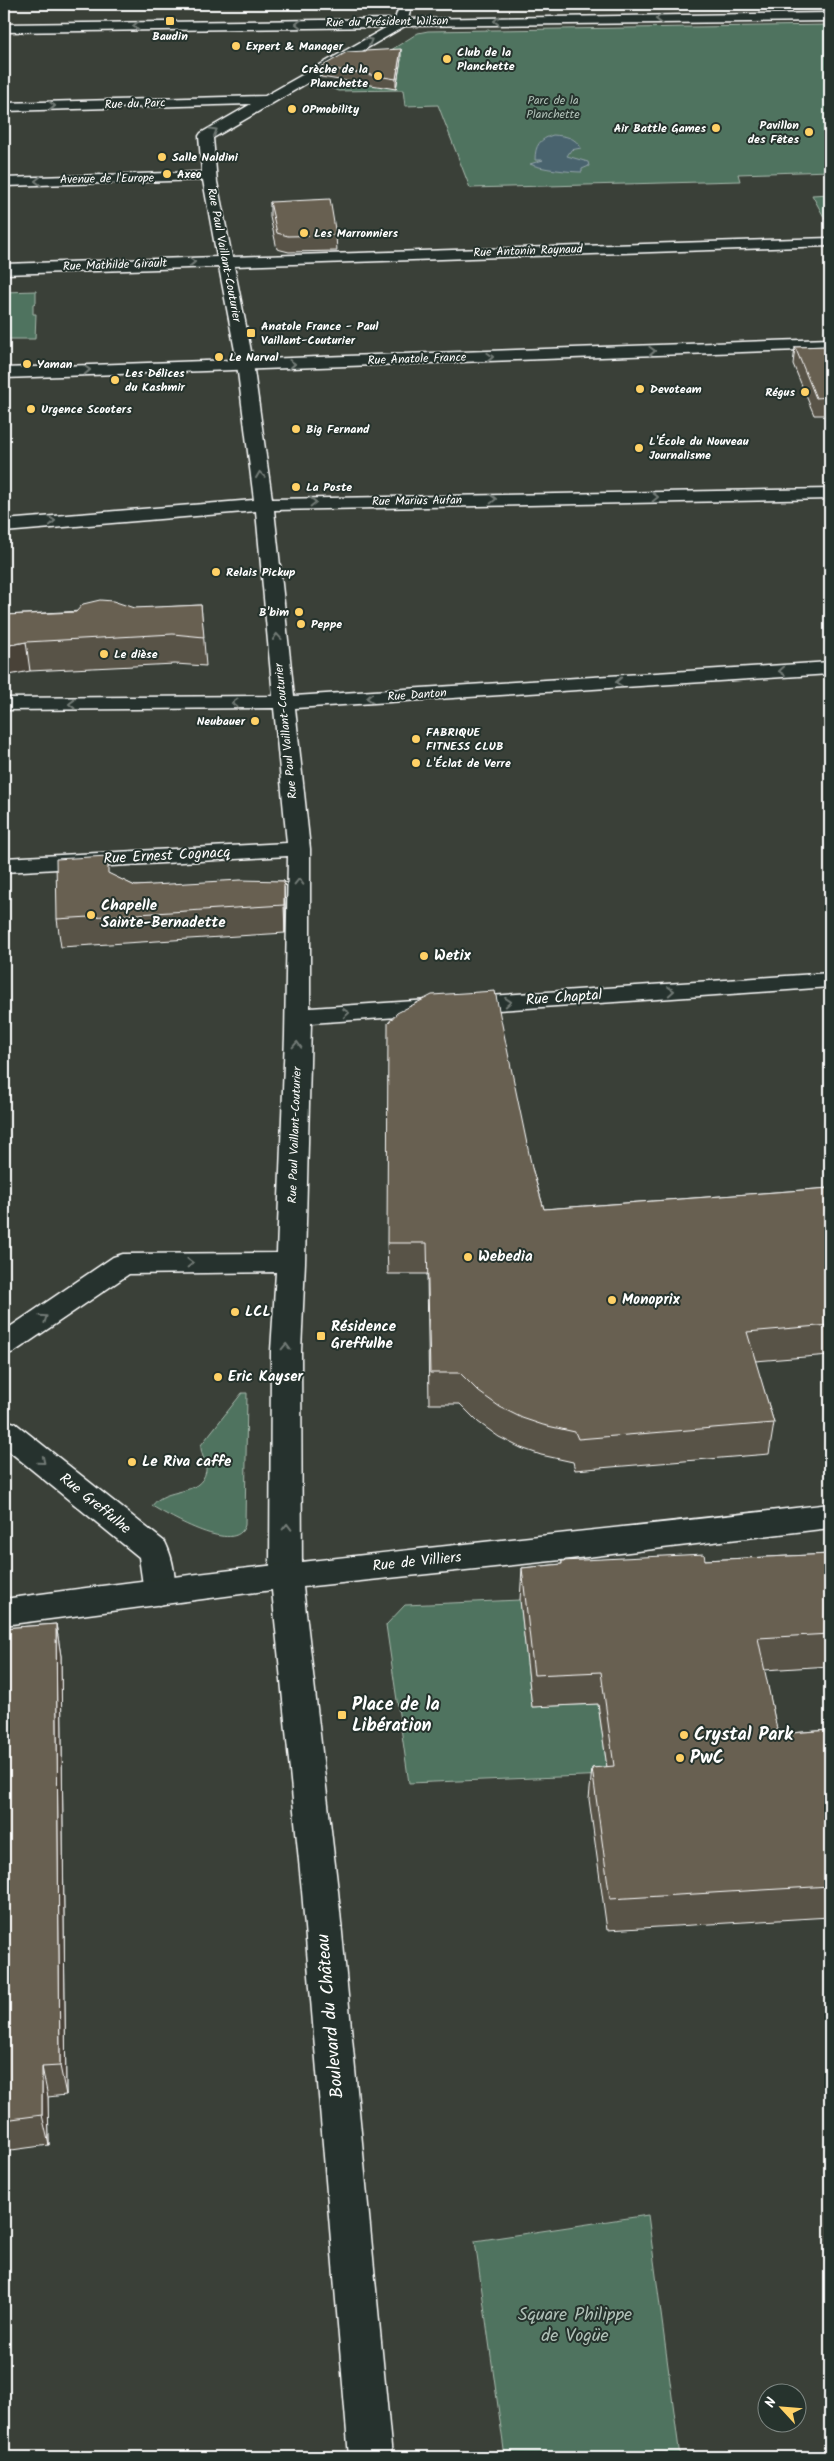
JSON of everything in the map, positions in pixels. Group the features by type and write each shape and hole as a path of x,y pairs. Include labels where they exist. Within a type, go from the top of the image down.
{"street":[{"path":"400,24 406,4"},
{"path":"775,4 780,18"},
{"name":"Rue du Président Wilson","path":"4,28 830,17"},
{"name":"Rue Paul Vaillant-Couturier","path":"286,1576 286,1352 291,1262 298,1016 299,849 264,504 244,365 210,176 206,136 400,24"},
{"name":"Rue du Parc","path":"4,107 266,100"},
{"name":"Avenue de l'Europe","path":"4,182 210,176"},
{"name":"Rue Antonin Raynaud","path":"226,260 830,242"},
{"name":"Rue Mathilde Girault","path":"4,269 226,260"},
{"name":"Rue Anatole France","path":"4,373 830,344"},
{"name":"Rue Marius Aufan","path":"4,526 264,504 830,494"},
{"name":"Rue Danton","path":"4,704 284,703 830,668"},
{"name":"Rue Ernest Cognacq","path":"4,865 299,849"},
{"name":"Rue Chaptal","path":"298,1016 830,980"},
{"path":"4,1345 124,1264 291,1262"},
{"name":"Rue Greffulhe","path":"4,1430 154,1551 160,1592"},
{"name":"Rue de Villiers","path":"4,1612 286,1576 570,1547 830,1516"},
{"name":"Boulevard du Château","path":"286,1576 320,1891 370,2457"}],"green space":[{"name":"Parc de la Planchette","path":"830,25 830,171 738,174 740,181 470,188 438,105 405,106 403,90 338,91 331,88 418,33 428,31"},
{"path":"830,194 830,228 812,195"},
{"path":"36,291 36,303 33,304 33,314 36,314 35,339 4,339 4,292"},
{"path":"242,1393 247,1393 245,1525 239,1533 229,1537 202,1531 187,1525 152,1506 165,1496 190,1489 202,1479 206,1468 201,1445"},
{"path":"520,1600 532,1707 598,1704 608,1775 409,1783 386,1625 405,1605"},
{"name":"Square Philippe de Vogüe","path":"648,2215 680,2457 505,2457 475,2241"}],"water":[{"path":"553,135 576,141 581,148 571,150 567,156 588,162 589,166 582,169 582,172 577,172 548,169 530,164 543,160 535,160 537,147 545,138"}],"building":[{"path":"401,49 396,79 321,67 347,52"},
{"path":"330,199 336,235 288,236 277,233 270,202"},
{"path":"830,346 830,397 816,398 795,347"},
{"path":"100,600 113,601 134,608 201,605 204,637 173,634 26,642 4,646 4,615 76,612 83,604"},
{"path":"108,856 108,873 135,886 240,880 284,881 284,905 57,919 56,859"},
{"path":"495,991 532,1168 544,1209 830,1188 830,1325 747,1332 774,1423 578,1439 575,1432 522,1418 500,1407 479,1392 460,1373 430,1373 427,1243 387,1243 388,1023 397,1013 432,995"},
{"name":"Crystal Park","path":"704,1554 705,1560 830,1554 830,1634 758,1638 778,1734 830,1730 830,1886 610,1899 592,1768 614,1766 601,1672 534,1675 522,1568 562,1564 562,1561"},
{"path":"56,1624 60,2066 42,2067 42,2115 4,2120 4,1628"}],"place":[{"name":"Baudin","path":"170,21"},
{"name":"Expert & Manager","path":"236,46"},
{"name":"Club de la Planchette","path":"447,59"},
{"name":"Crèche de la Planchette","path":"378,76"},
{"name":"OPmobility","path":"292,109"},
{"name":"Air Battle Games","path":"716,128"},
{"name":"Pavillon des Fêtes","path":"809,132"},
{"name":"Salle Naldini","path":"162,157"},
{"name":"Axeo","path":"167,174"},
{"name":"Les Marronniers","path":"304,233"},
{"name":"Anatole France - Paul Vaillant-Couturier","path":"251,333"},
{"name":"Le Narval","path":"219,357"},
{"name":"Yaman","path":"27,364"},
{"name":"Les Délices du Kashmir","path":"115,380"},
{"name":"Devoteam","path":"640,389"},
{"name":"Régus","path":"805,392"},
{"name":"Urgence Scooters","path":"31,409"},
{"name":"Big Fernand","path":"296,429"},
{"name":"L'École du Nouveau Journalisme","path":"639,448"},
{"name":"La Poste","path":"296,487"},
{"name":"Relais Pickup","path":"216,572"},
{"name":"B'bim","path":"299,612"},
{"name":"Peppe","path":"301,624"},
{"name":"Le dièse","path":"104,654"},
{"name":"Neubauer","path":"255,721"},
{"name":"FABRIQUE FITNESS CLUB","path":"416,739"},
{"name":"L'Éclat de Verre","path":"416,763"},
{"name":"Chapelle Sainte-Bernadette","path":"91,915"},
{"name":"Wetix","path":"424,956"},
{"name":"Webedia","path":"468,1257"},
{"name":"Monoprix","path":"612,1300"},
{"name":"LCL","path":"235,1312"},
{"name":"Résidence Greffulhe","path":"321,1336"},
{"name":"Eric Kayser","path":"218,1377"},
{"name":"Le Riva caffe","path":"132,1462"},
{"name":"Place de la Libération","path":"342,1715"},
{"name":"Crystal Park","path":"684,1735"},
{"name":"PwC","path":"680,1758"}]}
